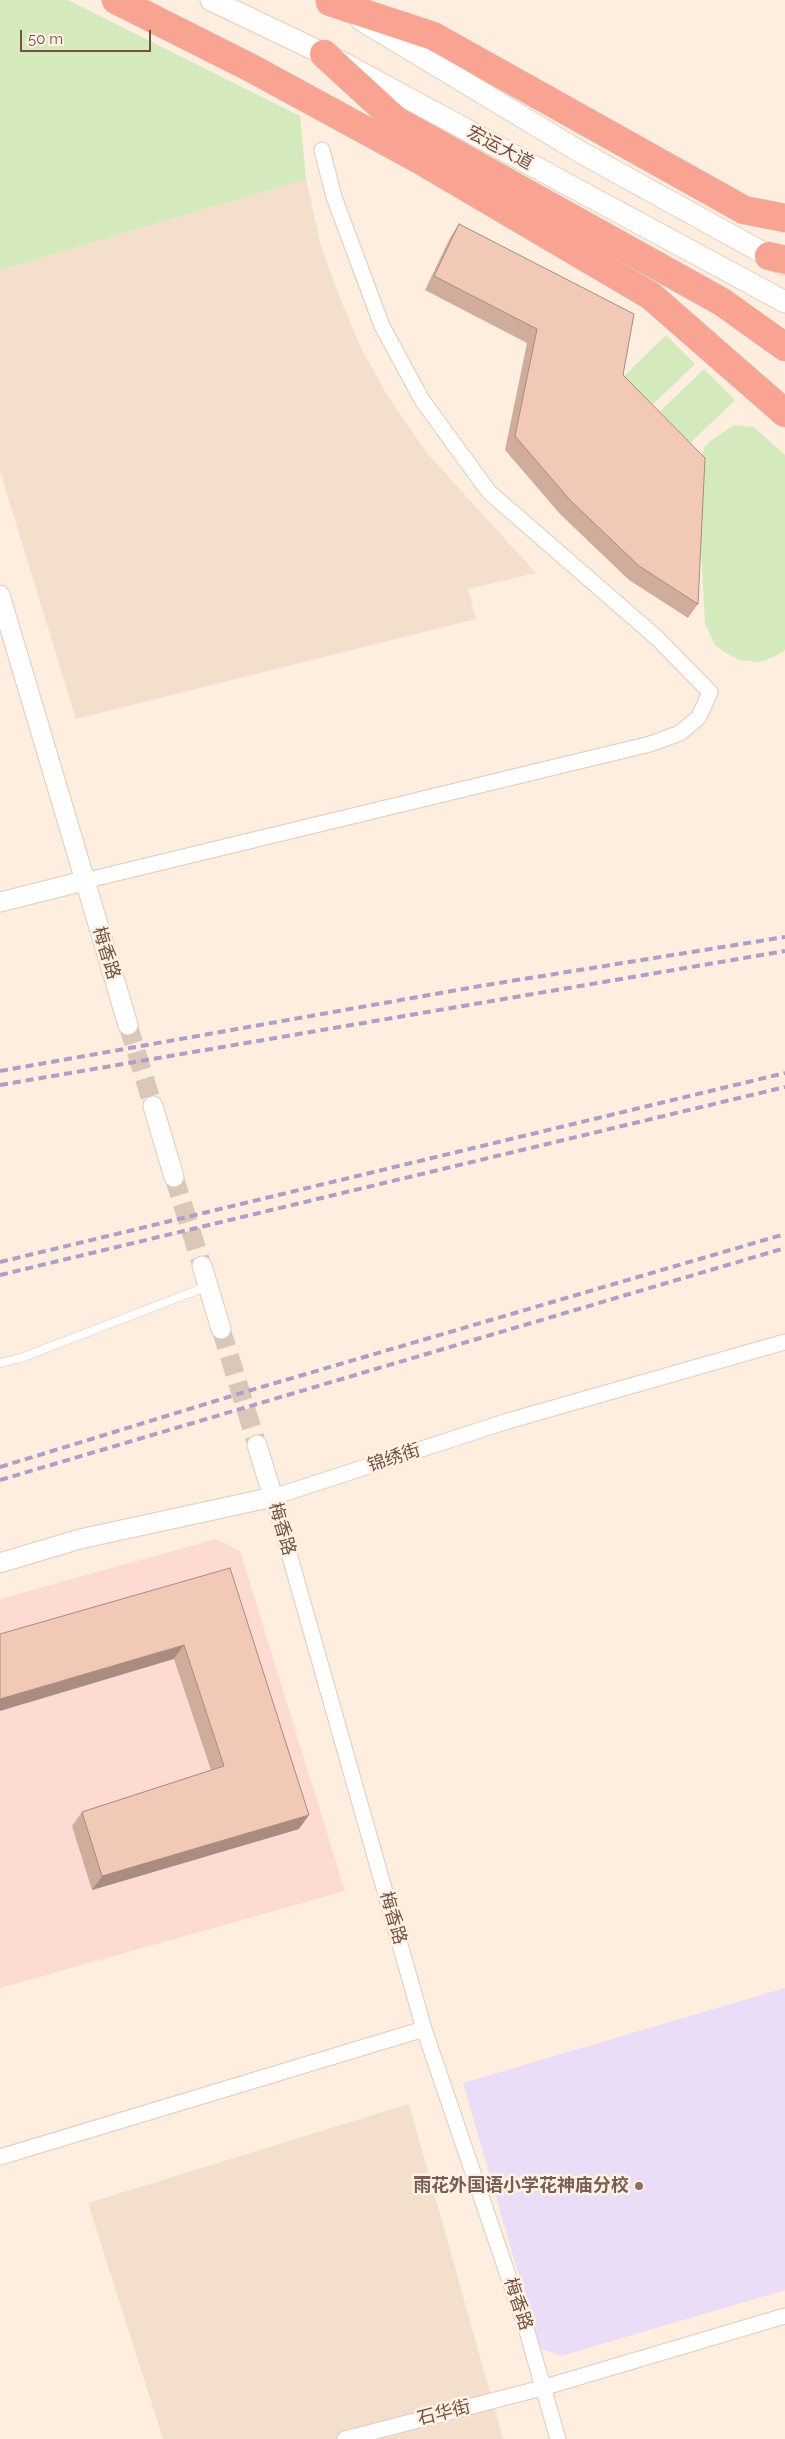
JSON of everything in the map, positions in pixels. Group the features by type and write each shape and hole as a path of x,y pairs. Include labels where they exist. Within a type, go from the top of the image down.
{"highway":[{"path":"116,0 420,160 651,296 785,413"},
{"path":"329,1 433,36 744,210 785,218"},
{"path":"324,54 397,120 722,302 785,347"}],"main road":[{"name":"宏运大道","path":"211,0 324,54 785,302"},
{"name":"宏运大道","path":"329,1 582,153 780,261"}],"street":[{"path":"0,902 84,880 650,744 680,733 699,717 710,692 656,638 489,492 422,400 382,326 334,197 322,150"},
{"name":"梅香路","path":"0,595 128,1025"},
{"path":"153,1106 174,1177"},
{"path":"202,1266 221,1329"},
{"name":"锦绣街","path":"0,1564 80,1539 273,1497 508,1421 785,1342"},
{"name":"梅香路","path":"257,1445 424,2029 526,2328 558,2439"},
{"path":"0,2157 424,2029"},
{"name":"石华街","path":"345,2439 542,2388 785,2316"}],"lane":[{"path":"0,1363 21,1358 208,1286"}],"shaded area":[{"path":"306,179 321,246 339,296 362,350 387,395 426,452 536,573 468,589 476,619 76,719 0,471 0,270"},
{"path":"216,1539 240,1551 345,1891 0,1988 0,1599"},
{"name":"雨花外国语小学花神庙分校","path":"785,1988 785,2290 561,2356 540,2348 463,2083"},
{"path":"409,2104 503,2439 163,2439 88,2203"}],"green space":[{"path":"0,0 68,0 300,116 306,179 0,270"},
{"path":"666,335 695,364 644,413 616,384"},
{"path":"704,369 735,400 681,452 651,420"},
{"path":"734,425 754,427 785,455 785,650 774,657 759,662 739,660 723,651 715,645 705,623 697,476 704,448 709,442"}],"building":[{"path":"459,224 634,314 623,375 705,458 698,604 639,566 570,500 515,436 537,329 434,276"},
{"path":"230,1568 309,1815 102,1876 82,1812 224,1766 184,1645 0,1699 0,1634"}],"tunnel":[{"path":"128,1025 153,1106"},
{"path":"174,1177 202,1266"},
{"path":"221,1329 257,1445"}],"railway":[{"path":"0,1071 480,986 785,937"},
{"path":"0,1085 785,951"},
{"path":"0,1262 785,1073"},
{"path":"0,1275 785,1087"},
{"path":"0,1467 248,1391 785,1234"},
{"path":"0,1480 785,1248"}],"place":[{"name":"雨花外国语小学花神庙分校","path":"639,2186"}]}
